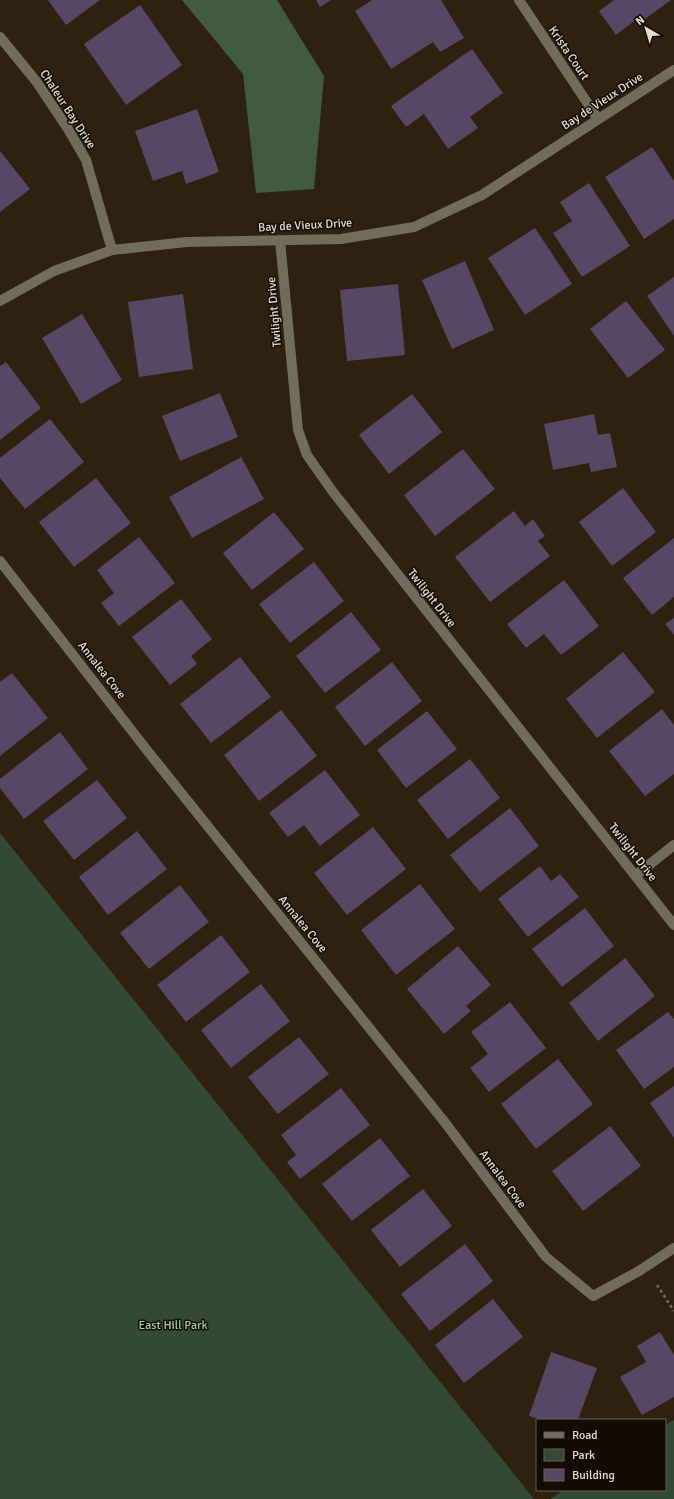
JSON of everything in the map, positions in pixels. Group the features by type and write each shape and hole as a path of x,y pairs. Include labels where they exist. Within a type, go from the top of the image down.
{"street":[{"name":"Krista Court","path":"519,0 598,119"},
{"name":"Chaleur Bay Drive","path":"0,37 36,81 68,129 86,160 112,250"},
{"name":"Bay de Vieux Drive","path":"0,301 54,272 112,250 187,242 340,239 414,227 482,195 674,70"},
{"name":"Twilight Drive","path":"280,240 298,430 307,455 352,517 674,925"},
{"name":"Annalea Cove","path":"0,561 151,755 443,1120 546,1257 592,1296 639,1271 674,1248"},
{"path":"635,876 674,845"}],"path":[{"path":"657,1285 674,1311"}],"green space":[{"path":"182,0 277,0 324,76 314,189 256,193 243,74"},
{"name":"East Hill Park","path":"0,833 534,1499 0,1499"},
{"path":"674,1420 674,1499 550,1499 562,1491 666,1491 666,1424"}],"building":[{"path":"48,0 100,0 66,25"},
{"path":"316,0 331,0 320,7"},
{"path":"372,0 441,0 464,38 440,52 433,42 391,69 355,11"},
{"path":"614,0 671,0 645,19 642,15 616,35 599,11"},
{"path":"140,5 182,65 126,105 84,44"},
{"path":"472,49 503,93 470,117 478,128 448,149 424,114 406,127 391,106"},
{"path":"197,109 219,172 186,184 182,171 153,181 135,131"},
{"path":"652,147 674,181 674,219 644,239 605,177"},
{"path":"0,151 30,189 0,212"},
{"path":"589,183 630,246 582,277 553,233 572,221 560,202"},
{"path":"535,228 572,284 525,315 488,258"},
{"path":"465,261 494,330 452,349 422,280"},
{"path":"674,277 674,336 647,296"},
{"path":"398,284 405,355 347,361 340,290"},
{"path":"183,294 193,369 139,377 128,302"},
{"path":"626,301 665,350 628,378 590,329"},
{"path":"82,314 122,380 81,404 42,338"},
{"path":"6,362 41,408 0,440 0,366"},
{"path":"220,393 238,437 180,461 162,416"},
{"path":"412,394 442,432 389,474 359,435"},
{"path":"594,414 598,435 610,433 617,467 591,472 589,463 553,470 544,424"},
{"path":"50,419 84,462 25,509 0,478 0,458"},
{"path":"463,449 495,489 435,536 404,495"},
{"path":"241,457 264,499 192,538 169,497"},
{"path":"96,478 131,523 74,567 39,522"},
{"path":"623,488 656,532 612,566 579,522"},
{"path":"514,511 525,526 533,519 545,536 538,541 550,556 490,602 455,557"},
{"path":"274,512 304,549 252,590 223,553"},
{"path":"139,537 175,583 119,626 101,603 114,593 97,570"},
{"path":"674,538 674,597 652,615 623,578"},
{"path":"314,562 344,601 290,643 259,604"},
{"path":"564,580 599,626 561,655 544,634 526,648 507,624"},
{"path":"181,599 212,639 191,656 197,664 170,685 132,637"},
{"path":"351,612 381,650 325,693 296,656"},
{"path":"674,618 674,635 665,624"},
{"path":"623,652 655,692 597,738 566,699"},
{"path":"240,657 271,697 211,743 180,704"},
{"path":"392,662 422,701 365,746 335,707"},
{"path":"12,673 48,718 0,756 0,682"},
{"path":"662,709 674,725 674,774 645,796 609,751"},
{"path":"281,710 317,756 259,801 224,755"},
{"path":"427,711 457,749 406,788 377,750"},
{"path":"60,732 88,769 24,819 0,788 0,779"},
{"path":"470,759 500,798 448,839 417,800"},
{"path":"325,770 360,815 320,846 304,825 288,837 269,813"},
{"path":"97,780 127,818 74,860 43,821"},
{"path":"510,808 539,846 480,892 450,855"},
{"path":"373,827 406,869 347,915 314,873"},
{"path":"137,831 167,869 108,915 79,877"},
{"path":"540,866 551,881 560,874 579,897 528,937 498,899"},
{"path":"420,884 455,929 396,975 361,930"},
{"path":"180,885 209,922 149,969 120,933"},
{"path":"585,908 614,946 562,987 532,949"},
{"path":"221,935 250,972 186,1022 157,985"},
{"path":"458,946 491,985 466,1006 471,1011 444,1034 407,989"},
{"path":"625,958 655,996 598,1041 569,1003"},
{"path":"261,984 290,1021 231,1068 201,1030"},
{"path":"510,1002 546,1048 489,1092 470,1068 488,1054 471,1032"},
{"path":"668,1012 674,1019 674,1067 644,1089 616,1050"},
{"path":"299,1037 329,1074 278,1114 248,1077"},
{"path":"558,1059 593,1104 536,1149 501,1104"},
{"path":"674,1086 674,1138 650,1103"},
{"path":"341,1088 370,1125 300,1179 287,1162 296,1155 281,1135"},
{"path":"610,1126 641,1166 583,1211 552,1171"},
{"path":"380,1138 410,1176 352,1221 322,1184"},
{"path":"423,1189 452,1226 400,1267 371,1230"},
{"path":"465,1244 493,1281 430,1331 401,1294"},
{"path":"493,1299 523,1337 464,1383 435,1345"},
{"path":"660,1332 674,1355 674,1397 642,1415 620,1377 646,1362 637,1346"},
{"path":"551,1352 597,1368 578,1419 539,1419 529,1416"}]}
